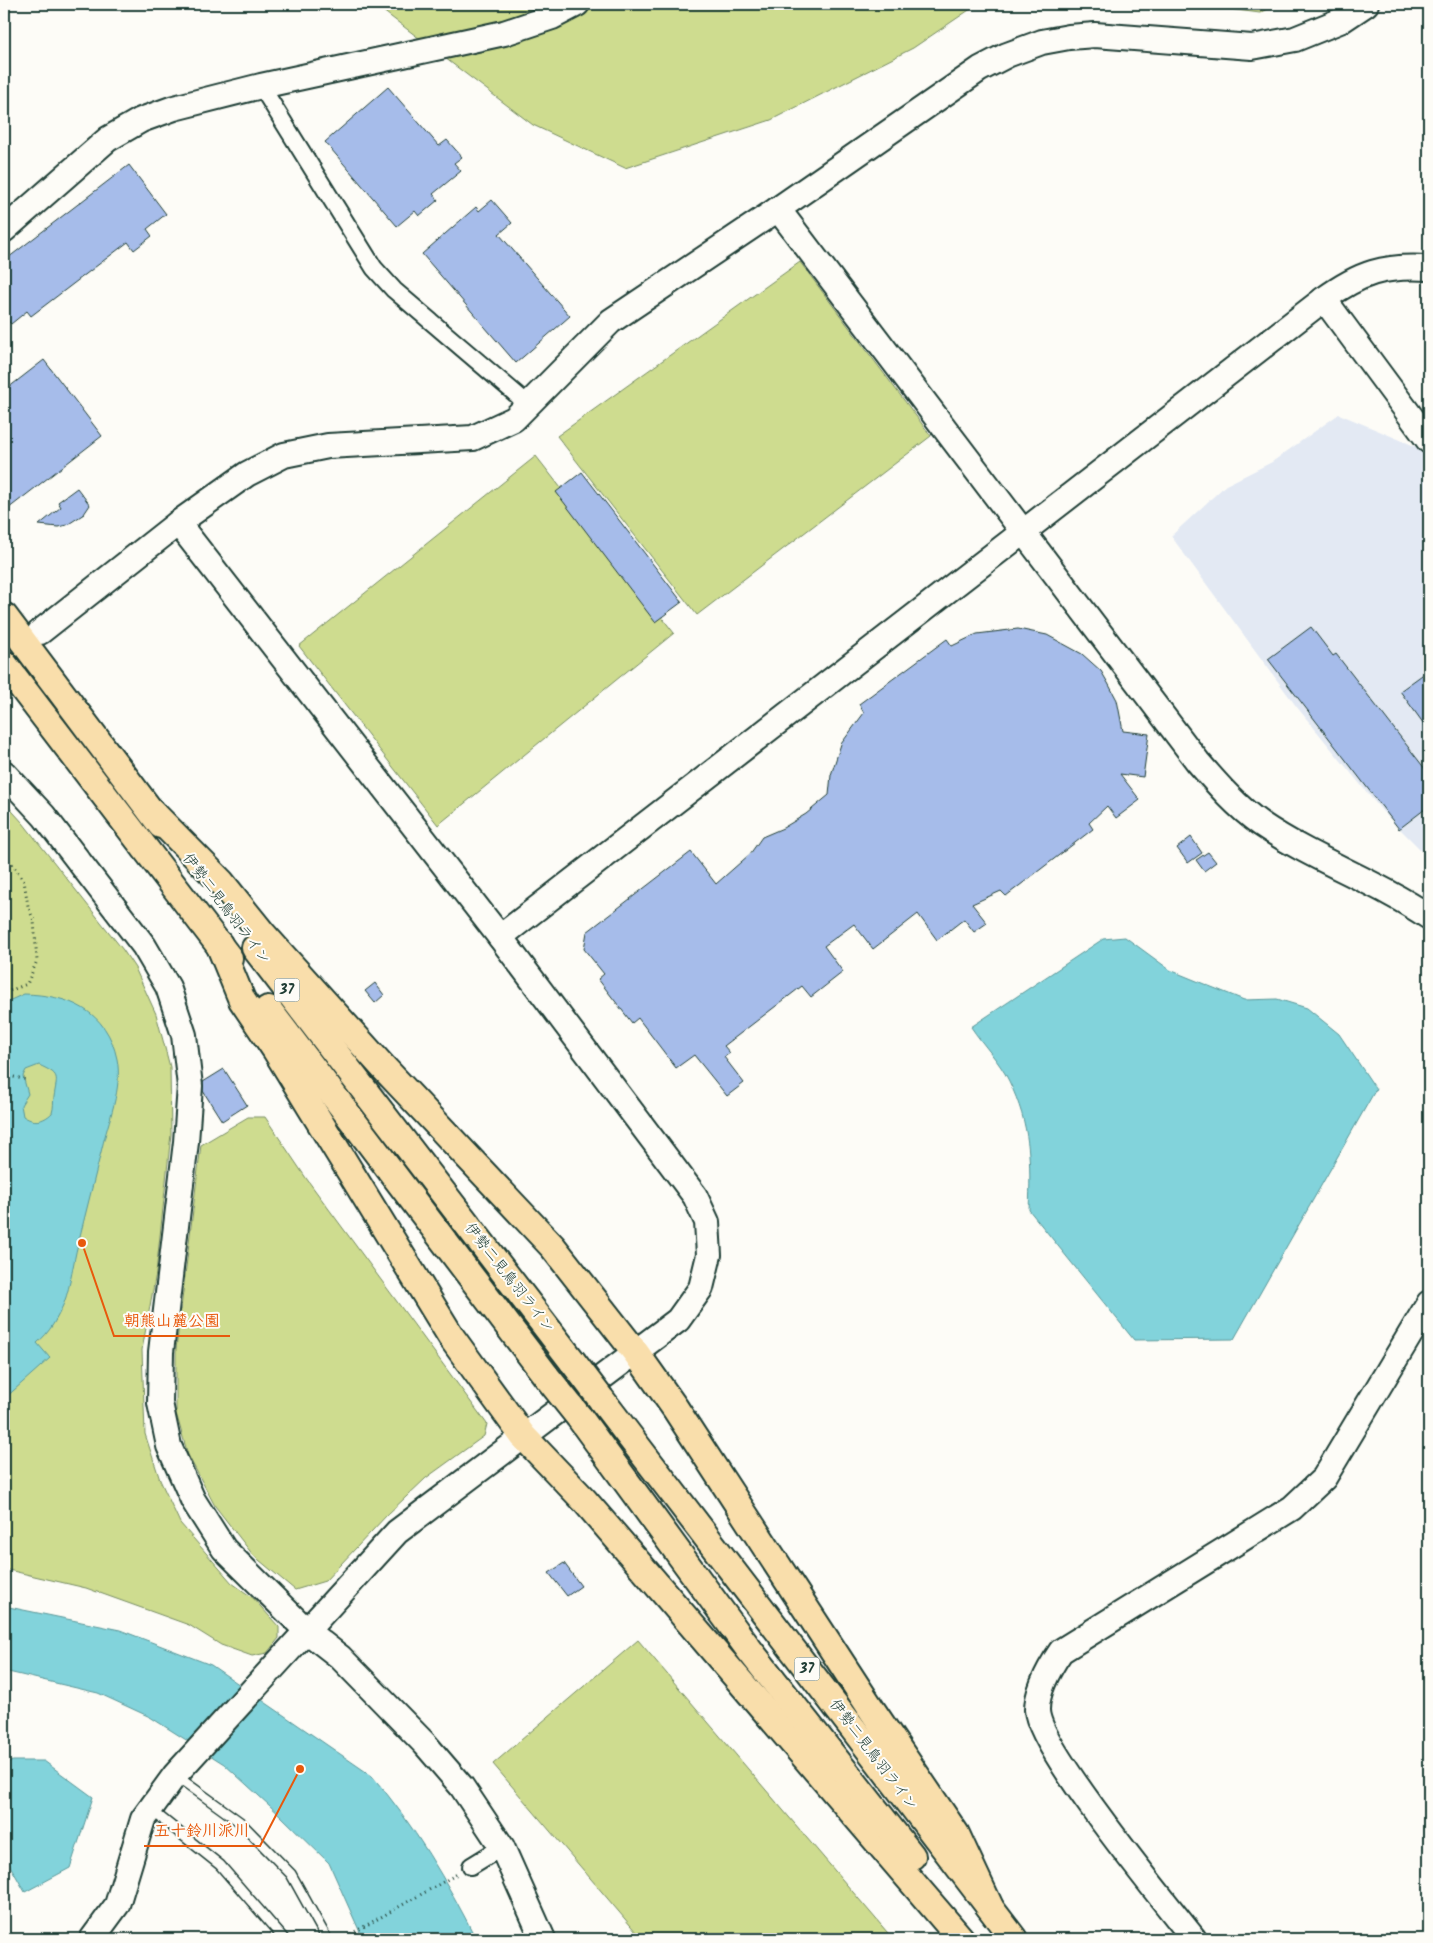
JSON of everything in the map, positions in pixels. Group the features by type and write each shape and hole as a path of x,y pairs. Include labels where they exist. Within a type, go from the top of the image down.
{"main road":[{"name":"伊勢二見鳥羽ライン","path":"4,616 1014,1939"},
{"name":"伊勢二見鳥羽ライン","path":"4,664 578,1416 751,1652 978,1939"},
{"path":"151,811 221,882 262,933 383,1067 554,1247 636,1353 675,1408 872,1710 956,1834 990,1907"},
{"path":"219,944 242,1000 275,1049 452,1338 522,1436 584,1500 648,1573 961,1939"}],"street":[{"path":"4,230 108,139 141,120 174,108 261,86 504,33 552,17 577,4"},
{"path":"40,632 178,524 247,474 284,455 328,446 473,438 514,419 530,406 611,321 778,209 980,69 1007,55 1042,42 1095,35 1252,47 1295,39 1342,20 1366,4"},
{"path":"261,86 374,268 394,290 530,406"},
{"path":"778,209 1198,762 1239,806 1261,824 1295,844 1395,896 1429,917"},
{"path":"500,937 1344,285 1383,269 1407,266 1429,268"},
{"path":"1324,300 1429,441"},
{"path":"92,1939 117,1905 143,1819 175,1775 308,1632 397,1532 678,1320 701,1288 709,1256 707,1222 695,1196 500,937 178,524"},
{"path":"4,773 44,816 144,946 168,987 184,1035 190,1086 186,1142 161,1352 160,1403 169,1446 192,1500 224,1549 308,1632 340,1657 425,1744 462,1787 502,1847 543,1939"},
{"path":"1194,1939 1112,1834 1044,1733 1037,1710 1046,1674 1061,1651 1292,1508 1324,1478 1429,1302"},
{"path":"471,1866 502,1847"}],"lane":[{"path":"175,1775 240,1822 291,1874 328,1939"},
{"path":"150,1809 220,1865 284,1939"}],"path":[{"path":"4,858 10,861 24,881 28,906 34,921 37,962 27,984 4,993"},
{"path":"4,1075 28,1080"},
{"path":"342,1939 471,1866"}],"shaded area":[{"path":"1339,414 1424,450 1429,456 1429,858 1383,812 1296,706 1171,536 1226,485 1272,462"}],"green space":[{"path":"374,4 978,4 913,48 771,120 625,168 533,125"},
{"path":"1188,4 1278,4 1260,13"},
{"path":"800,262 931,436 697,615 557,436"},
{"path":"536,456 674,633 438,825 299,646"},
{"path":"4,802 23,823 123,950 135,968 156,1014 170,1067 171,1134 156,1273 142,1350 145,1434 160,1480 180,1523 232,1583 253,1598 279,1627 279,1638 267,1653 252,1656 221,1645 189,1625 86,1588 4,1569"},
{"path":"248,1117 265,1117 306,1178 487,1424 484,1436 426,1478 387,1515 325,1581 295,1590 253,1555 215,1506 188,1455 176,1413 176,1349 201,1145"},
{"path":"638,1640 893,1939 642,1939 493,1764"}],"water":[{"path":"1125,937 1170,970 1244,1000 1277,999 1307,1008 1339,1034 1376,1089 1234,1339 1134,1340 1029,1210 1030,1176 1028,1144 1022,1113 1005,1074 971,1027 1103,939"},
{"path":"24,994 40,995 70,1002 83,1008 95,1017 112,1042 117,1059 118,1081 114,1104 66,1296 53,1325 37,1343 50,1358 4,1399 4,1003","holes":["39,1065 51,1071 56,1077 53,1109 52,1113 42,1120 30,1120 23,1116 21,1105 28,1094 23,1076 26,1070"]},
{"path":"4,1606 120,1630 211,1665 372,1776 416,1833 454,1897 476,1939 363,1939 329,1863 224,1764 150,1717 98,1693 4,1671"},
{"path":"13,1761 44,1761 93,1797 70,1868 25,1892 4,1855 4,1763"}],"building":[{"path":"388,87 439,146 447,140 462,157 454,163 461,171 433,194 438,200 419,216 415,211 397,226 325,142"},
{"path":"129,165 166,214 147,229 152,236 134,250 128,242 31,316 27,311 11,324 4,316 4,261"},
{"path":"492,200 512,223 499,234 570,316 516,363 422,254 476,207 479,211"},
{"path":"44,360 102,436 4,512 4,391"},
{"path":"582,472 682,602 655,622 556,492"},
{"path":"77,488 90,505 84,514 67,525 58,527 39,525 61,507 58,502"},
{"path":"1311,627 1333,656 1336,654 1429,774 1429,806 1399,829 1268,659"},
{"path":"1018,629 1047,635 1082,654 1101,671 1108,683 1117,700 1123,731 1149,734 1143,777 1120,774 1140,800 1116,818 1107,806 1089,823 1093,829 1006,896 1001,891 972,904 987,923 974,932 964,919 937,940 918,914 873,949 854,924 824,946 843,972 811,997 802,986 724,1046 730,1053 724,1057 744,1083 727,1096 694,1055 676,1068 638,1018 632,1023 598,979 604,974 584,949 587,932 691,852 716,884 750,854 762,837 783,828 806,814 829,795 831,775 841,744 864,713 859,704 947,639 952,646 977,634"},
{"path":"1429,670 1429,731 1400,691"},
{"path":"1191,837 1202,853 1188,863 1177,848"},
{"path":"1208,852 1216,862 1204,871 1196,860"},
{"path":"375,983 384,995 375,1003 365,991"},
{"path":"224,1069 247,1105 222,1121 203,1091 203,1082"},
{"path":"564,1563 581,1586 567,1596 549,1573"}],"place":[{"name":"朝熊山麓公園","path":"82,1243"},
{"name":"五十鈴川派川","path":"300,1769"}]}
